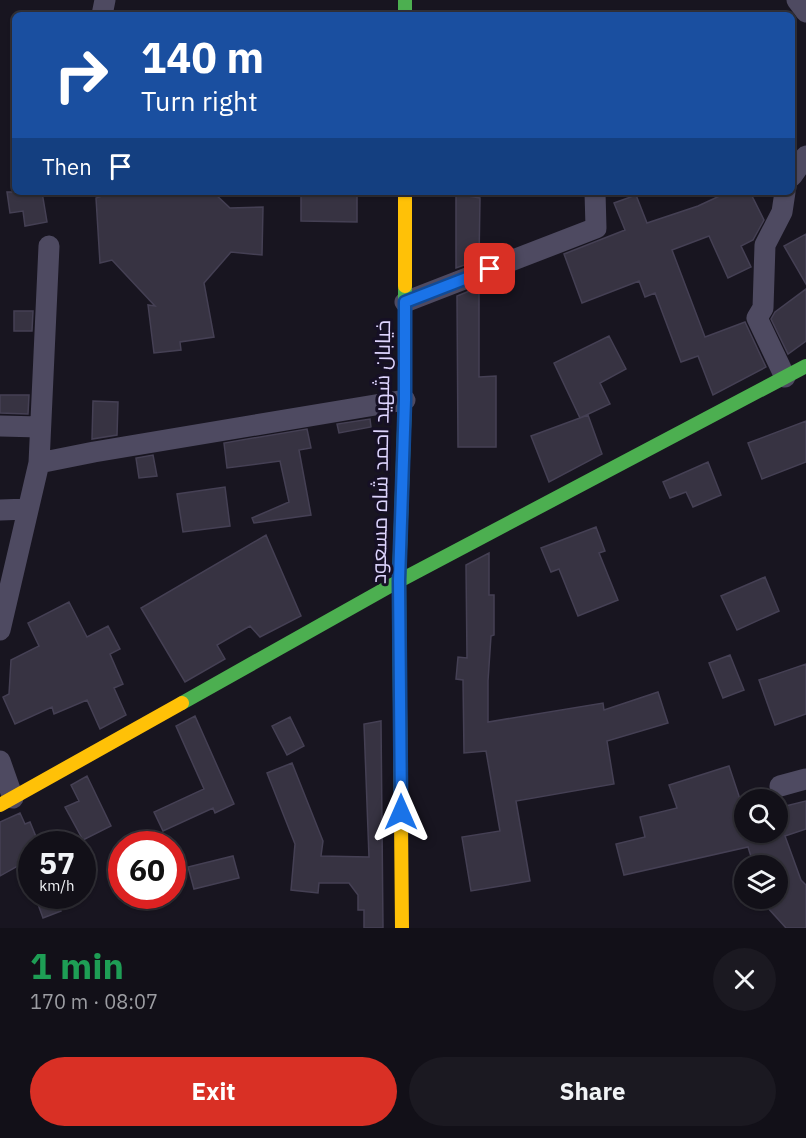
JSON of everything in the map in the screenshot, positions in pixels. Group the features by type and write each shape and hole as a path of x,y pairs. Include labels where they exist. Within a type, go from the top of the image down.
{"street":[{"path":"797,0 806,12"},
{"path":"795,172 806,156"},
{"name":"خیابان شهید احمد شاه مسعود","path":"402,928 399,581 405,400 405,195"},
{"path":"405,302 596,228 595,195"},
{"path":"785,195 783,212 765,245 763,308 757,318 785,377"},
{"path":"0,630 39,463 49,246"},
{"path":"0,761 7,801 399,581 806,366"},
{"path":"39,463 405,400"},
{"path":"0,426 40,427"},
{"path":"0,510 28,509"},
{"path":"780,786 806,778"}],"building":[{"path":"7,192 12,192 12,195 42,195 47,222 25,226 23,211 10,213"},
{"path":"105,195 216,195 230,208 263,207 262,255 231,252 204,283 214,337 180,342 181,350 154,353 148,305 155,306 112,260 100,263 96,198"},
{"path":"301,195 357,195 357,222 301,221"},
{"path":"456,195 480,198 479,260 456,268"},
{"path":"636,195 647,223 698,206 722,195 752,195 764,220 753,240 741,246 751,267 728,278 709,236 672,250 705,337 745,322 766,367 713,395 698,356 681,362 655,293 645,297 639,281 582,303 564,254 625,230 614,203"},
{"path":"806,234 806,284 784,246"},
{"path":"479,287 479,377 496,376 496,447 458,447 457,296"},
{"path":"806,289 806,341 788,354 771,319 775,312"},
{"path":"14,311 33,311 32,331 14,331"},
{"path":"609,336 626,369 600,383 610,404 580,418 554,363"},
{"path":"0,395 29,395 28,414 0,413"},
{"path":"93,401 118,402 117,435 92,439"},
{"path":"588,415 602,454 549,482 531,436"},
{"path":"370,419 371,427 339,433 337,424"},
{"path":"806,421 806,462 762,479 748,443"},
{"path":"307,429 311,448 299,450 311,515 254,523 252,518 289,502 280,461 227,468 224,443"},
{"path":"153,455 157,476 139,478 136,458"},
{"path":"708,462 721,495 693,507 686,492 670,498 663,482"},
{"path":"225,487 230,526 183,532 177,494"},
{"path":"596,527 605,551 599,553 618,600 578,616 559,569 551,572 541,548"},
{"path":"266,535 301,616 260,637 250,626 217,645 225,659 185,682 141,608"},
{"path":"489,553 489,595 494,595 494,635 491,636 488,722 603,703 604,710 658,692 668,723 607,741 614,784 516,801 530,881 471,891 462,837 500,831 486,751 464,753 463,680 456,679 458,657 467,658 466,565"},
{"path":"765,577 779,611 737,630 721,596"},
{"path":"69,602 87,637 108,626 120,649 110,654 123,684 114,688 126,715 100,729 87,700 54,714 52,707 15,724 3,697 9,694 11,660 39,646 28,623"},
{"path":"730,655 744,690 723,698 709,663"},
{"path":"806,664 806,714 775,725 759,680"},
{"path":"195,716 234,804 215,813 213,808 163,831 154,812 204,789 176,726"},
{"path":"290,717 304,746 287,755 272,726"},
{"path":"381,721 383,928 364,928 364,910 358,910 358,895 349,883 319,883 318,893 291,890 295,844 267,773 292,763 323,841 321,856 369,857 364,724"},
{"path":"729,766 737,789 734,789 734,843 788,843 801,880 806,885 806,928 786,928 769,909 788,909 788,855 751,855 748,847 624,875 616,844 645,837 640,817 677,808 669,785"},
{"path":"87,776 111,826 96,834 96,831 78,831 65,807 79,801 71,785"},
{"path":"806,801 806,829 788,835 788,805"},
{"path":"20,813 25,824 30,822 34,831 18,831 18,866 0,876 0,822"},
{"path":"233,856 239,878 194,889 188,867"},
{"path":"40,909 60,909 61,911 43,918"}],"traffic: fast":[{"path":"405,0 405,12"},
{"path":"400,707 399,581 405,400 405,286"},
{"path":"182,703 399,581 806,366"}],"traffic: slow":[{"path":"405,195 405,286"},
{"path":"0,805 182,703"},
{"path":"400,707 402,928"}],"route":[{"path":"401,812 399,581 405,400 405,302 490,269"}]}
